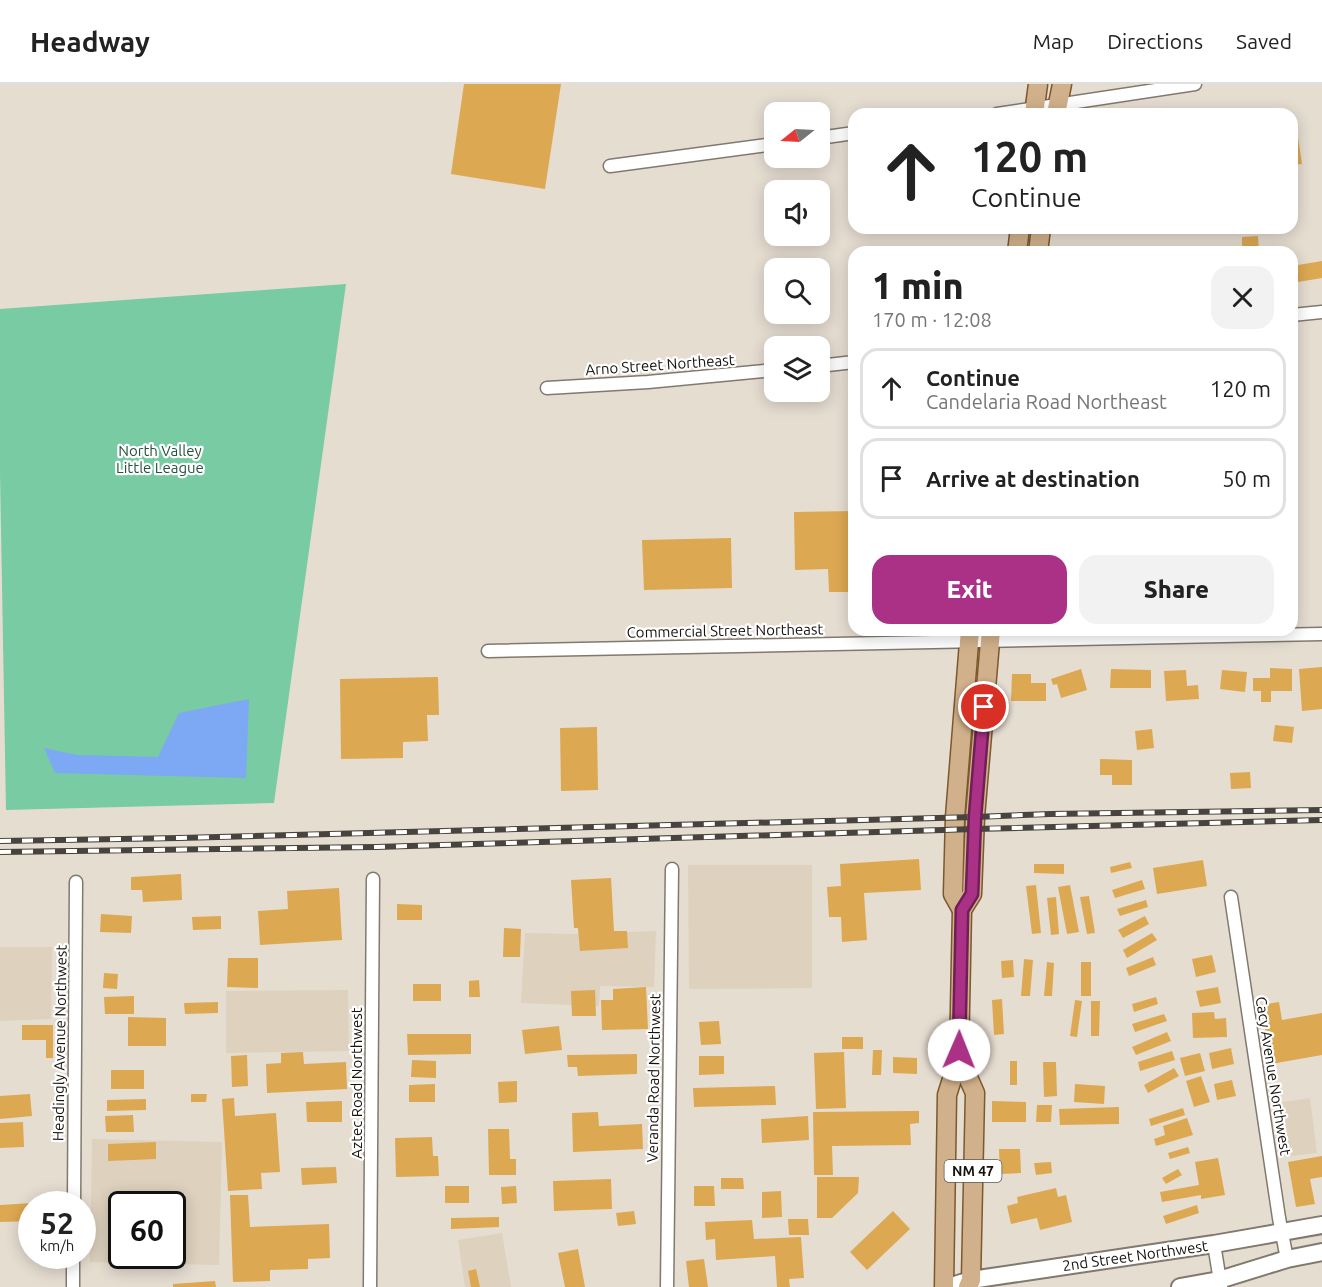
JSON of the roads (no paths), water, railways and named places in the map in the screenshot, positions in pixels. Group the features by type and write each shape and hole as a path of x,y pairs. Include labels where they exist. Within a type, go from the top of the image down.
{"main road":[{"path":"1035,108 1038,84"},
{"path":"1057,108 1062,84"},
{"name":"NM 47","path":"962,910 952,894 955,817 969,636"},
{"name":"NM 47","path":"946,1287 947,1095 959,1057 962,910 972,894 975,817 990,636"},
{"name":"NM 47","path":"959,1057 975,1093 970,1284"},
{"name":"2nd Street Northwest","path":"946,1287 1322,1226"},
{"path":"1180,1287 1220,1284 1287,1259 1322,1252"}],"street":[{"path":"1068,108 1196,84"},
{"path":"830,136 848,134"},
{"path":"610,166 764,145"},
{"path":"1298,314 1322,312"},
{"path":"830,365 848,363"},
{"name":"Arno Street Northeast","path":"547,388 648,382 764,371"},
{"name":"Commercial Street Northeast","path":"1298,634 1322,634"},
{"name":"Commercial Street Northeast","path":"488,651 939,636"},
{"name":"Veranda Road Northwest","path":"667,1287 672,869"},
{"name":"Aztec Road Northwest","path":"370,1287 373,879"},
{"name":"Headingly Avenue Northwest","path":"74,1191 76,882"},
{"name":"Cacy Avenue Northwest","path":"1231,897 1281,1232 1287,1259"},
{"path":"1214,1244 1220,1284"},
{"path":"73,1269 73,1287"}],"water":[{"path":"249,699 246,778 55,773 44,748 77,755 158,757 179,713"}],"railway":[{"path":"0,841 1050,814 1322,810"},
{"path":"0,852 376,847 1322,820"}],"park label":[{"name":"North Valley Little League","path":"160,460"}]}
